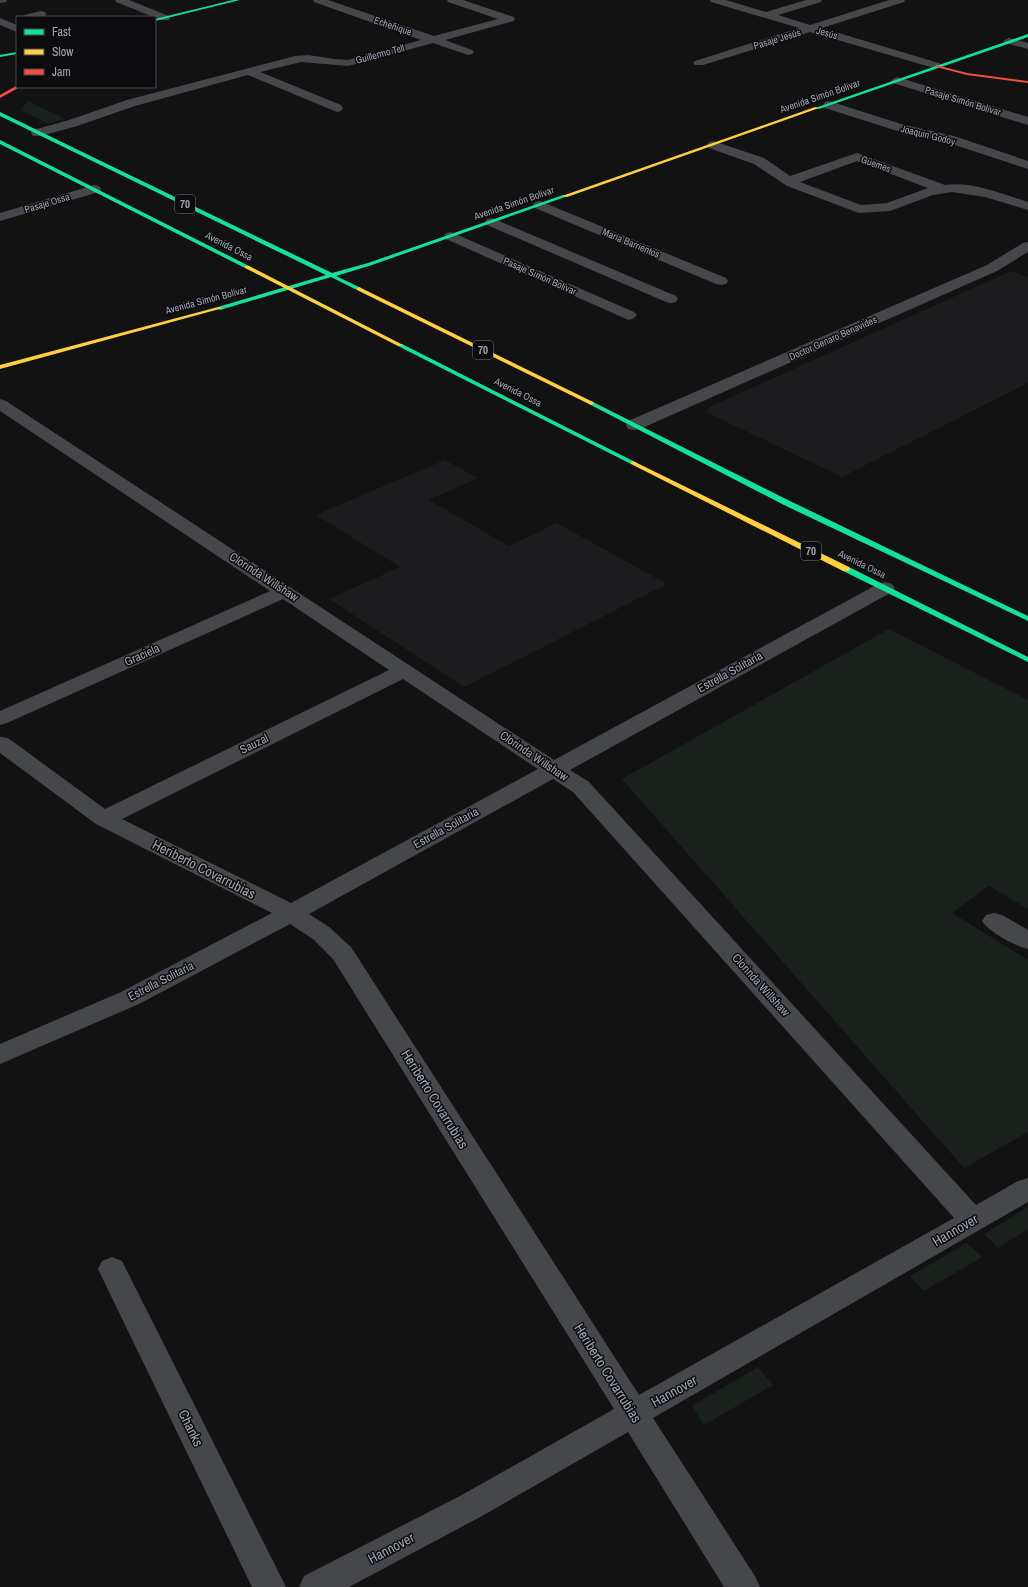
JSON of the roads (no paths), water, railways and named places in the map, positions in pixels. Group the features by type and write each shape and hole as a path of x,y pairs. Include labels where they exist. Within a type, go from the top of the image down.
{"main road":[{"path":"160,19 238,0"},
{"name":"Avenida Simón Bolívar","path":"0,367 289,288 370,264 1028,35"},
{"path":"0,56 16,53"},
{"path":"938,66 967,74 1028,82"},
{"path":"0,97 16,88"},
{"name":"Avenida Ossa","path":"0,114 332,275 793,505 1028,619"},
{"name":"Avenida Ossa","path":"0,142 594,443 1028,660"}],"street":[{"path":"120,0 154,16"},
{"name":"Echeñique","path":"318,0 468,52"},
{"name":"Guillermo Tell","path":"37,133 73,123 131,102 298,59 311,59 334,64 348,63 510,19 452,0"},
{"name":"Jesús","path":"715,0 938,66"},
{"path":"736,6 755,0"},
{"path":"767,15 817,0"},
{"name":"Pasaje Jesús","path":"699,63 900,0"},
{"path":"33,16 42,14"},
{"path":"2,22 16,20"},
{"path":"2,22 16,29"},
{"path":"1009,41 1028,46"},
{"path":"250,72 337,108"},
{"name":"Pasaje Simón Bolívar","path":"898,80 1028,120"},
{"name":"Joaquín Godoy","path":"829,104 898,127 950,139 1028,165"},
{"name":"Güemes","path":"713,145 759,162 789,181 810,191 850,206 867,210 890,207 941,188 965,189 987,193 1028,206"},
{"name":"Güemes","path":"789,181 857,157 941,188"},
{"name":"Pasaje Ossa","path":"0,218 94,189"},
{"name":"María Barrientos","path":"540,205 721,281"},
{"path":"492,222 671,299"},
{"name":"Pasaje Simón Bolívar","path":"451,236 629,315"},
{"name":"Doctor Genaro Benavides","path":"634,425 992,268 1028,246"},
{"name":"Clorinda Willshaw","path":"0,404 581,787 973,1220"},
{"name":"Estrella Solitaria","path":"0,1055 130,998 290,913 885,588"},
{"name":"Graciela","path":"0,719 284,591"},
{"name":"Sauzal","path":"104,819 404,670"},
{"name":"Heriberto Covarrubias","path":"0,743 104,819 290,913 322,933 342,953 743,1587"},
{"path":"994,921 1028,941"},
{"name":"Hannover","path":"335,1583 1028,1188"},
{"name":"Chanks","path":"112,1269 269,1587"}]}
